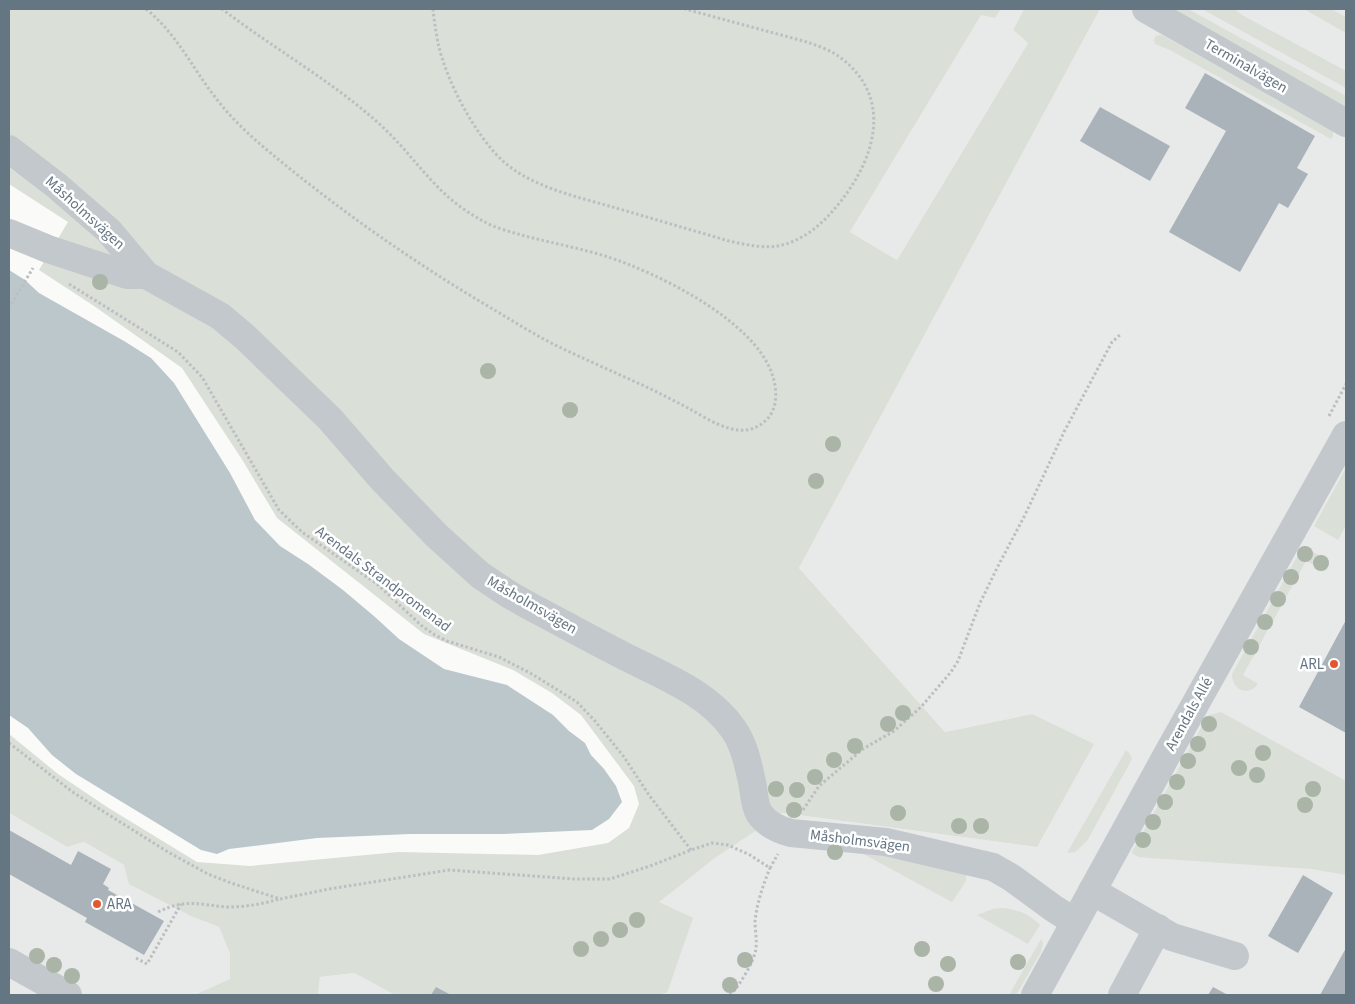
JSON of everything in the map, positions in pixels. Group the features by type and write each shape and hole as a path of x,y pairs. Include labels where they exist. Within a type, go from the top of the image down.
{"street":[{"name":"Terminalvägen","path":"1146,9 1346,123"},
{"name":"Måsholmsvägen","path":"9,149 57,186 109,231 146,275 220,316 245,337 330,419 382,479 436,535 480,575 533,608 679,684 719,711 735,730 740,741 749,765 755,802 759,813 773,826 791,833 886,842 993,867 1075,922"},
{"path":"9,233 48,249 128,275 146,275"},
{"name":"Arendals Allé","path":"1035,995 1168,751 1346,435"},
{"path":"1092,891 1172,937 1235,956"},
{"path":"1122,995 1158,928"},
{"path":"11,969 68,995"}],"path":[{"path":"146,9 173,36 217,100 237,123 294,172 425,267 551,343 676,401 724,428 749,430 771,414 776,402 776,390 774,378 765,359 753,342 705,303 660,278 605,256 485,223 447,196 397,140 367,113 222,9"},
{"path":"433,9 438,44 446,70 460,101 489,147 504,162 520,173 571,195 729,241 766,247 784,245 798,240 825,220 851,187 862,169 870,151 874,132 874,116 866,88 861,78 851,66 840,57 825,49 807,42 685,9"},
{"path":"9,308 26,280"},
{"name":"Arendals Strandpromenad","path":"63,280 178,352 202,377 279,510 302,532 377,584 434,635 447,641 499,657 532,674 577,702 624,757 649,795 691,850"},
{"path":"730,995 736,990 756,950 755,920 762,889 770,868 805,806 819,786 863,748 894,731 921,707 952,672 980,602 1025,515 1064,432 1112,342 1121,334"},
{"path":"9,743 74,793 168,852 208,874 280,899"},
{"path":"158,912 181,904 194,903 229,907 266,903 329,890 449,870 574,879 610,879 712,843 728,845 750,855 770,868"},
{"path":"136,958 147,964 181,904"}],"shaded area":[{"path":"9,9 1001,9 995,18 981,15 850,232 897,260 1028,43 1013,30 1024,9 1100,9 799,568 945,732 1032,714 1094,744 1037,847 783,813 715,858 659,902 693,918 667,993 655,995 395,995 354,973 320,977 318,995 194,995 230,979 230,954 219,927 193,917 129,884 124,865 84,842 67,847 9,813 9,734 58,774 107,807 197,862 250,866 398,852 538,855 608,843 629,828 639,804 634,786 581,715 552,693 513,670 424,634 277,518 243,461 182,368 39,270 68,222 9,184"},
{"path":"1001,9 1024,9 1013,30 1028,43 897,260 850,232 981,14 995,18"},
{"path":"1100,9 1346,9 1346,995 655,995 668,993 658,902 715,858 783,813 1037,847 1032,714 945,732 799,568"},
{"path":"1170,9 1188,9 1346,96 1346,107"},
{"path":"1202,9 1235,9 1242,15 1346,71 1346,88"},
{"path":"1304,9 1331,9 1346,17 1346,33"},
{"path":"1160,35 1333,131 1333,136 1331,139 1170,50 1155,44 1156,36"},
{"path":"9,270 25,280 39,293 151,358 174,383 230,473 255,520 280,546 343,590 399,639 444,669 507,685 553,715 569,731 585,743 591,755 616,786 622,802 609,819 592,830 317,838 229,849 217,854 201,850 76,774 52,755 28,728 9,715"},
{"path":"1346,468 1346,525 1338,540 1314,526"},
{"path":"1303,546 1327,560 1322,569 1306,561 1243,675 1258,684 1250,690 1241,690 1235,684 1232,674"},
{"path":"1221,712 1346,781 1346,875 1312,869 1150,858 1139,857 1133,854 1132,852 1206,719 1209,715"},
{"path":"1126,750 1132,759 1087,841 1075,852 1067,853"},
{"path":"9,813 67,847 84,842 124,865 193,917 219,927 230,954 230,979 194,995 9,995"},
{"path":"845,844 966,872 966,880 952,902"},
{"path":"1003,908 1023,913 1040,925 1028,944 977,915 993,909"},
{"path":"1041,939 1043,943 1041,952 1016,995 1009,995"},
{"path":"354,973 395,995 318,995 320,977"}],"building":[{"path":"1205,73 1315,136 1297,168 1308,174 1288,208 1279,203 1240,272 1169,232 1226,131 1185,108"},
{"path":"1100,107 1170,146 1150,181 1080,141"},
{"name":"ARL","path":"1346,620 1346,733 1299,707"},
{"name":"ARA","path":"9,830 71,865 78,851 111,869 103,884 109,888 108,890 164,921 144,955 85,922 87,918 9,874"},
{"path":"1303,875 1333,893 1298,953 1268,936"},
{"path":"1346,948 1346,995 1320,995"},
{"path":"436,987 451,995 431,995"},
{"path":"1213,987 1228,995 1208,995"}],"place":[{"name":"ARL","path":"1334,664"},
{"name":"ARA","path":"97,904"}]}
